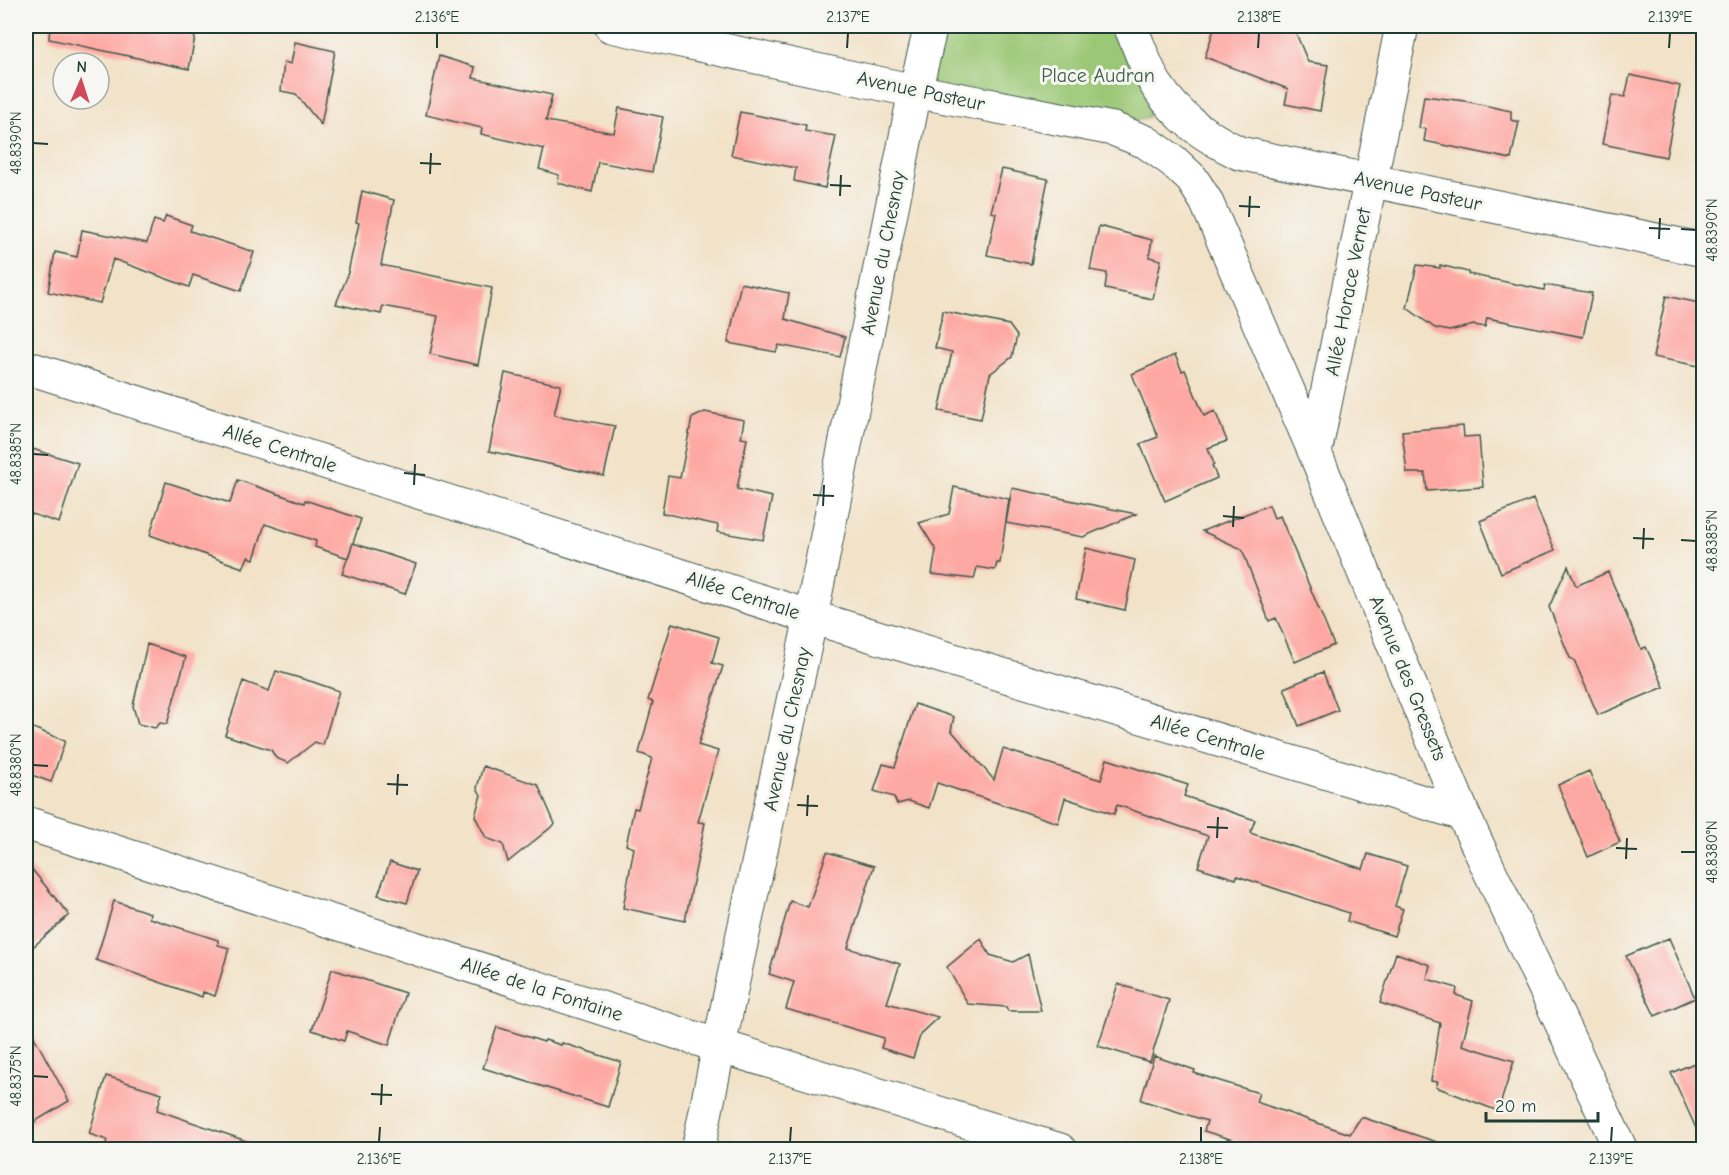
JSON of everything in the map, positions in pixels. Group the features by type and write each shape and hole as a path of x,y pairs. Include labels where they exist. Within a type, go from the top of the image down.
{"street":[{"name":"Avenue Pasteur","path":"611,26 915,91 1113,129 1146,142 1173,161 1192,179 1206,201"},
{"name":"Avenue du Chesnay","path":"698,1149 811,617 915,91 931,26"},
{"name":"Avenue Pasteur","path":"1130,26 1156,85 1186,120 1211,139 1239,153 1704,250"},
{"name":"Allée Horace Vernet","path":"1315,453 1402,26"},
{"name":"Avenue des Gressets","path":"1206,201 1315,453 1464,814 1621,1149"},
{"name":"Allée Centrale","path":"26,367 811,617 1464,814"},
{"name":"Allée de la Fontaine","path":"26,823 719,1046 1060,1149"}],"green space":[{"name":"Place Audran","path":"931,26 1130,26 1156,85 1148,117 1113,129 915,91"}],"building":[{"path":"50,26 197,26 189,69 49,39"},
{"path":"1215,26 1293,26 1308,62 1328,65 1320,111 1285,104 1288,89 1205,57"},
{"path":"295,42 335,51 321,125 296,94 281,91 284,62 291,64"},
{"path":"439,56 475,67 473,78 552,95 546,121 614,133 619,108 663,117 652,172 598,162 592,192 558,183 559,175 539,169 544,149 481,134 482,128 426,115"},
{"path":"1630,75 1680,86 1666,157 1602,144 1612,95 1625,97"},
{"path":"1424,96 1465,101 1511,111 1511,120 1519,122 1511,159 1424,141 1426,129 1419,128"},
{"path":"740,112 806,125 805,131 836,136 825,188 794,181 796,168 731,155"},
{"path":"1002,169 1048,179 1031,264 987,255 996,213 991,212"},
{"path":"362,191 394,200 381,265 492,288 478,365 430,354 438,316 383,306 381,314 336,304 347,277 359,223 356,222"},
{"path":"166,216 192,225 190,231 254,252 241,291 193,275 189,287 113,259 100,303 48,292 55,252 77,257 82,230 147,243 154,220 163,223"},
{"path":"1099,226 1152,240 1149,257 1161,260 1153,299 1105,289 1107,273 1090,270"},
{"path":"1417,265 1440,268 1440,265 1468,272 1468,274 1544,290 1545,285 1592,293 1583,337 1487,318 1485,327 1474,325 1449,331 1435,328 1407,308"},
{"path":"741,283 789,293 785,319 845,337 840,357 779,345 776,352 728,343"},
{"path":"1666,296 1704,304 1704,367 1653,357"},
{"path":"943,311 1009,325 1017,336 1012,357 990,374 981,419 939,411 952,352 935,348"},
{"path":"1175,355 1182,371 1185,370 1204,416 1215,411 1227,441 1208,448 1217,478 1165,501 1140,444 1158,437 1132,374"},
{"path":"505,373 561,385 554,415 615,426 604,476 489,451"},
{"path":"705,412 744,420 741,438 747,439 737,489 772,497 763,540 717,532 718,525 662,513 668,476 680,478 692,418"},
{"path":"1463,426 1464,437 1479,436 1483,487 1427,491 1425,473 1407,473 1402,431"},
{"path":"26,447 78,463 59,523 26,512"},
{"path":"238,480 304,503 305,500 361,519 348,558 315,547 316,541 265,524 254,559 248,557 243,568 150,535 166,482 230,503"},
{"path":"954,487 1009,499 1000,563 997,563 995,570 977,567 974,579 932,574 936,550 919,523 949,514"},
{"path":"1012,488 1136,514 1083,537 1006,523"},
{"path":"1533,499 1555,550 1501,573 1480,521"},
{"path":"1269,505 1274,518 1280,516 1334,645 1295,662 1276,618 1269,621 1242,549 1202,531"},
{"path":"353,543 416,564 405,594 342,574"},
{"path":"1086,548 1135,560 1125,610 1076,599"},
{"path":"1568,566 1576,586 1608,572 1641,649 1646,647 1664,687 1598,715 1574,660 1570,658 1549,607"},
{"path":"672,623 719,637 712,663 723,666 698,745 718,751 698,822 705,823 685,921 623,908 634,848 626,845 634,808 638,809 652,758 639,753 653,702 648,700"},
{"path":"147,644 186,657 167,724 160,723 155,728 138,724 133,706"},
{"path":"276,671 339,691 323,745 315,742 288,763 276,758 271,750 225,735 243,681 269,691"},
{"path":"1323,672 1338,710 1299,726 1284,688"},
{"path":"915,704 954,717 951,730 994,780 1003,749 1101,780 1107,759 1188,785 1184,796 1255,820 1250,833 1363,869 1368,854 1407,866 1395,906 1403,909 1394,936 1347,921 1349,913 1237,876 1236,879 1198,867 1208,836 1117,805 1114,814 1065,798 1058,823 937,783 929,808 909,801 897,804 894,797 874,791 883,764 895,767"},
{"path":"26,725 65,741 51,782 26,773"},
{"path":"483,766 538,785 555,824 508,862 503,844 486,838 475,816 481,795 477,788"},
{"path":"1589,771 1620,842 1588,857 1558,785"},
{"path":"827,852 874,866 848,948 900,964 887,1003 938,1017 921,1033 913,1058 881,1048 884,1038 786,1009 794,982 769,974 790,901 808,907"},
{"path":"26,862 69,915 26,953"},
{"path":"390,862 417,871 407,903 378,895"},
{"path":"114,901 150,913 149,918 218,940 218,945 229,948 215,996 203,992 202,997 96,960"},
{"path":"1669,938 1695,998 1655,1016 1626,956"},
{"path":"981,939 990,955 1013,962 1028,954 1041,1011 1008,1011 1006,1007 968,1004 947,967"},
{"path":"1396,953 1430,965 1427,979 1457,988 1456,995 1473,1001 1462,1045 1514,1061 1498,1111 1436,1087 1438,1082 1431,1081 1440,1023 1380,1003"},
{"path":"332,969 405,993 389,1045 347,1031 344,1041 312,1030"},
{"path":"1118,984 1169,1000 1150,1062 1098,1046"},
{"path":"26,1022 69,1101 26,1127"},
{"path":"497,1027 544,1042 545,1040 561,1045 562,1043 621,1062 608,1107 483,1068"},
{"path":"1154,1056 1195,1070 1194,1073 1259,1093 1256,1102 1350,1134 1361,1117 1443,1144 1442,1149 1262,1149 1204,1131 1207,1121 1141,1100"},
{"path":"1704,1059 1704,1146 1671,1073"},
{"path":"106,1076 162,1093 157,1110 258,1145 257,1149 104,1149 107,1140 89,1134"}]}
